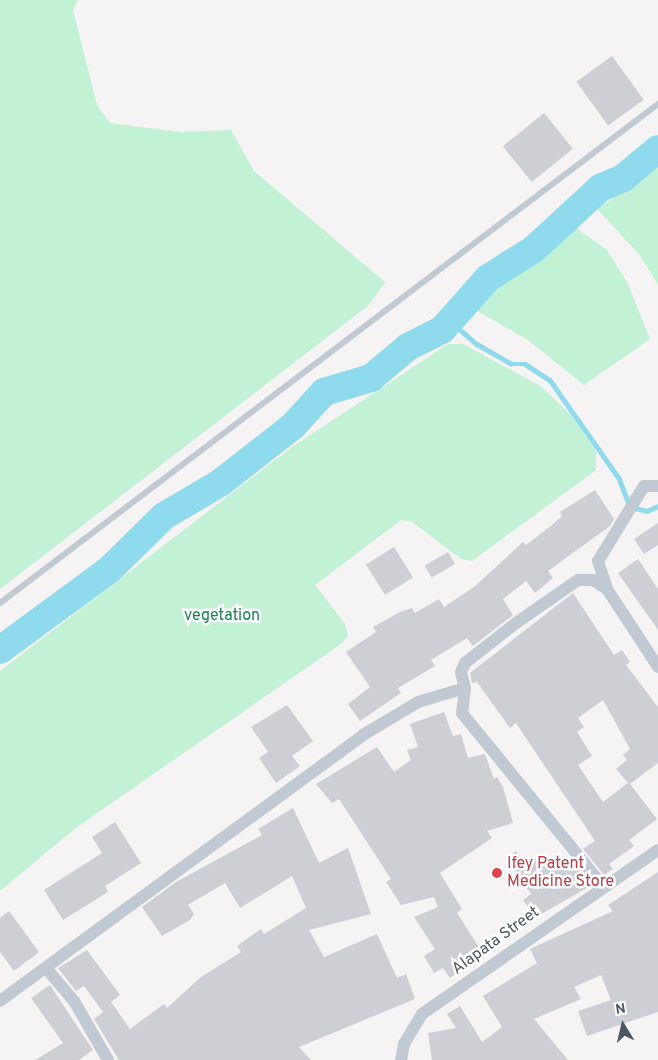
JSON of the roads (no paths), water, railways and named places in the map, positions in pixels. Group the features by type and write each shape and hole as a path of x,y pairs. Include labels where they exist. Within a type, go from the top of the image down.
{"street":[{"path":"658,486 644,486 598,561 607,589 658,667"},
{"path":"603,886 462,713 466,688 461,672 465,663 516,623 578,580 592,580 607,589"},
{"path":"0,1001 363,734 418,702 466,688"},
{"name":"Alapata Street","path":"402,1060 404,1044 422,1014 603,886 658,850"},
{"path":"46,968 74,1001 108,1060"}],"lane":[{"path":"0,604 658,104"}],"waterway":[{"path":"0,650 109,570 164,516 220,483 293,426 324,392 371,378 408,347 442,330 488,278 534,249 600,188 623,178 658,149"},
{"path":"449,320 477,344 511,364 525,364 550,380 619,478 630,507 647,511 658,506"}],"place":[{"name":"Ifey Patent Medicine Store","path":"497,873"}],"park label":[{"name":"vegetation","path":"222,616"}]}
